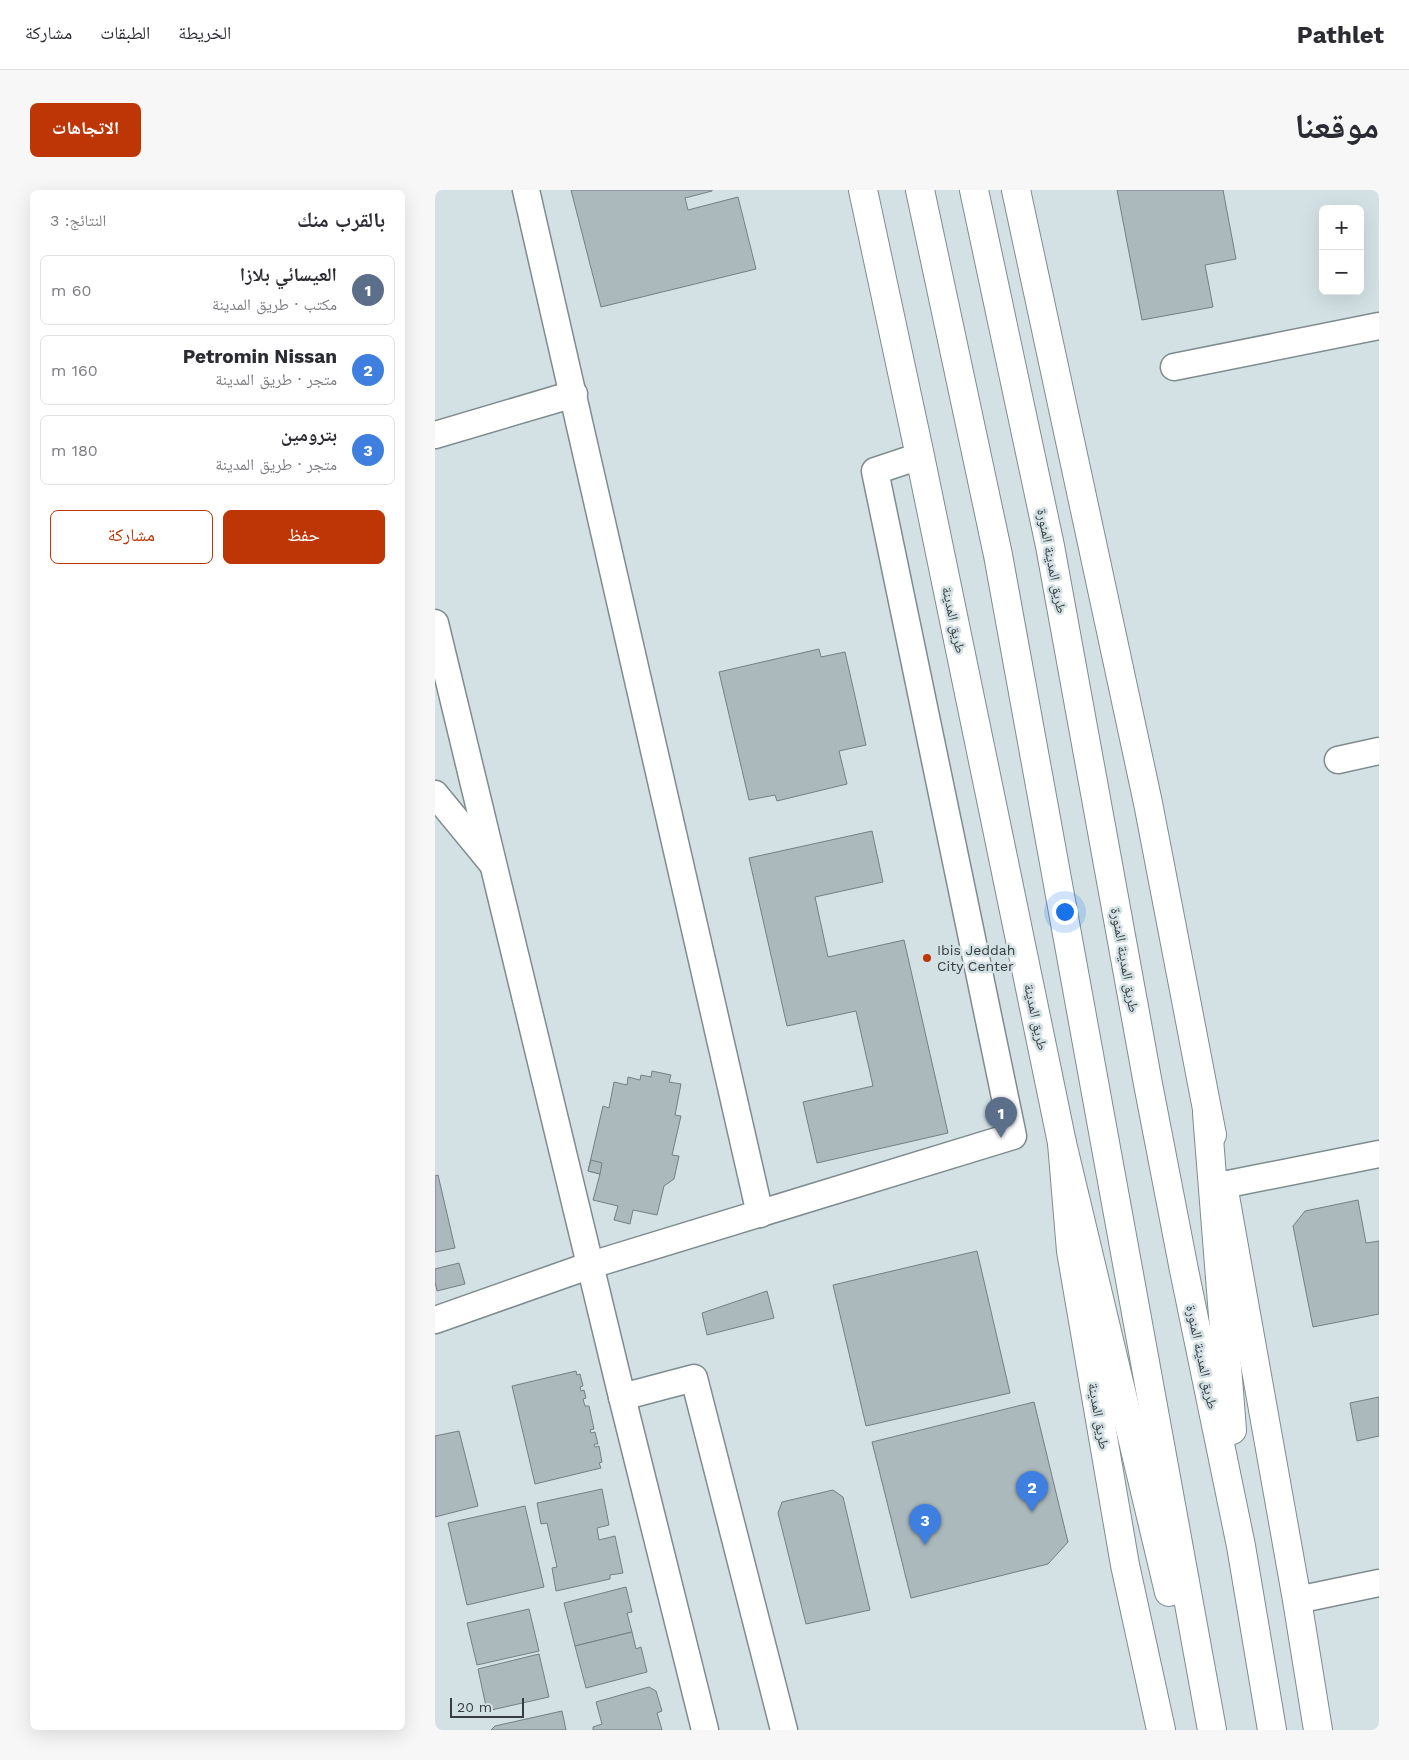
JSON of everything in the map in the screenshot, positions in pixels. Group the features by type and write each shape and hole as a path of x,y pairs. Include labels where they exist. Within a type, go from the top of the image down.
{"main road":[{"name":"طريق المدينة","path":"863,190 1062,1143 1072,1260 1125,1565 1161,1730"},
{"path":"920,190 998,556 1211,1730"},
{"name":"طريق المدينة المنورة","path":"974,190 1050,546 1148,1084 1241,1546 1272,1730"},
{"path":"1016,190 1148,803 1207,1113 1223,1185 1297,1600 1318,1730"},
{"path":"1207,1113 1241,1546"},
{"path":"1062,1143 1173,1609 1207,1730"}],"street":[{"path":"526,190 760,1214"},
{"path":"1174,367 1379,326"},
{"path":"435,435 574,394"},
{"path":"435,1320 591,1265 1013,1136 875,470 920,456"},
{"path":"435,624 622,1397 705,1730"},
{"path":"1338,760 1379,751"},
{"path":"435,794 494,866"},
{"path":"1223,1185 1379,1154"},
{"path":"622,1397 694,1378 784,1730"},
{"path":"1297,1600 1379,1583"}],"building":[{"path":"571,190 712,190 685,198 688,210 738,197 756,269 601,307"},
{"path":"1117,190 1223,190 1236,259 1205,265 1213,307 1142,320"},
{"path":"819,649 821,657 845,652 866,745 839,751 847,784 777,801 775,795 749,800 719,672"},
{"path":"872,831 883,882 815,897 828,957 904,940 948,1133 817,1163 803,1102 873,1086 856,1011 787,1026 749,858"},
{"path":"652,1071 671,1075 669,1082 681,1084 675,1115 681,1116 672,1155 679,1156 674,1179 664,1186 657,1215 633,1210 630,1224 614,1220 618,1206 593,1200 600,1174 588,1171 603,1106 609,1108 614,1082 627,1085 628,1077 640,1080 641,1075 651,1077"},
{"path":"591,1160 602,1163 600,1174 588,1171"},
{"path":"438,1175 455,1248 435,1252 435,1176"},
{"path":"1358,1200 1366,1243 1379,1241 1379,1314 1313,1327 1293,1226 1305,1211"},
{"path":"977,1251 1010,1393 866,1426 833,1285"},
{"path":"459,1263 465,1284 437,1291 435,1269"},
{"path":"767,1291 774,1318 707,1335 702,1313"},
{"path":"576,1371 577,1375 580,1374 583,1386 580,1387 581,1391 584,1390 586,1398 583,1399 585,1406 589,1406 594,1429 590,1430 591,1433 595,1432 598,1444 594,1444 595,1447 599,1446 602,1462 599,1463 601,1468 535,1484 512,1386"},
{"path":"1379,1397 1379,1436 1357,1441 1350,1403"},
{"path":"1034,1402 1068,1542 1048,1564 911,1598 872,1442"},
{"path":"459,1431 478,1506 435,1517 435,1436"},
{"path":"602,1489 609,1525 597,1528 599,1540 615,1536 623,1573 610,1575 610,1579 556,1591 552,1568 557,1567 547,1523 541,1524 537,1503"},
{"path":"833,1490 843,1497 870,1610 806,1624 778,1513 782,1502"},
{"path":"525,1506 544,1587 467,1605 448,1523"},
{"path":"626,1587 632,1612 627,1613 632,1632 575,1646 564,1603"},
{"path":"529,1609 539,1651 477,1665 467,1623"},
{"path":"632,1632 636,1649 641,1647 647,1672 586,1688 575,1646"},
{"path":"539,1654 549,1697 487,1711 478,1669"},
{"path":"649,1687 656,1691 662,1711 657,1713 662,1730 593,1730 593,1727 602,1724 596,1702"},
{"path":"562,1711 566,1730 491,1730 495,1726"}],"place":[{"name":"Ibis Jeddah City Center","path":"927,958"},
{"name":"العيسائي بلازا","path":"1001,1138"},
{"name":"Petromin Nissan","path":"1032,1512"},
{"name":"بترومين","path":"925,1545"}]}
